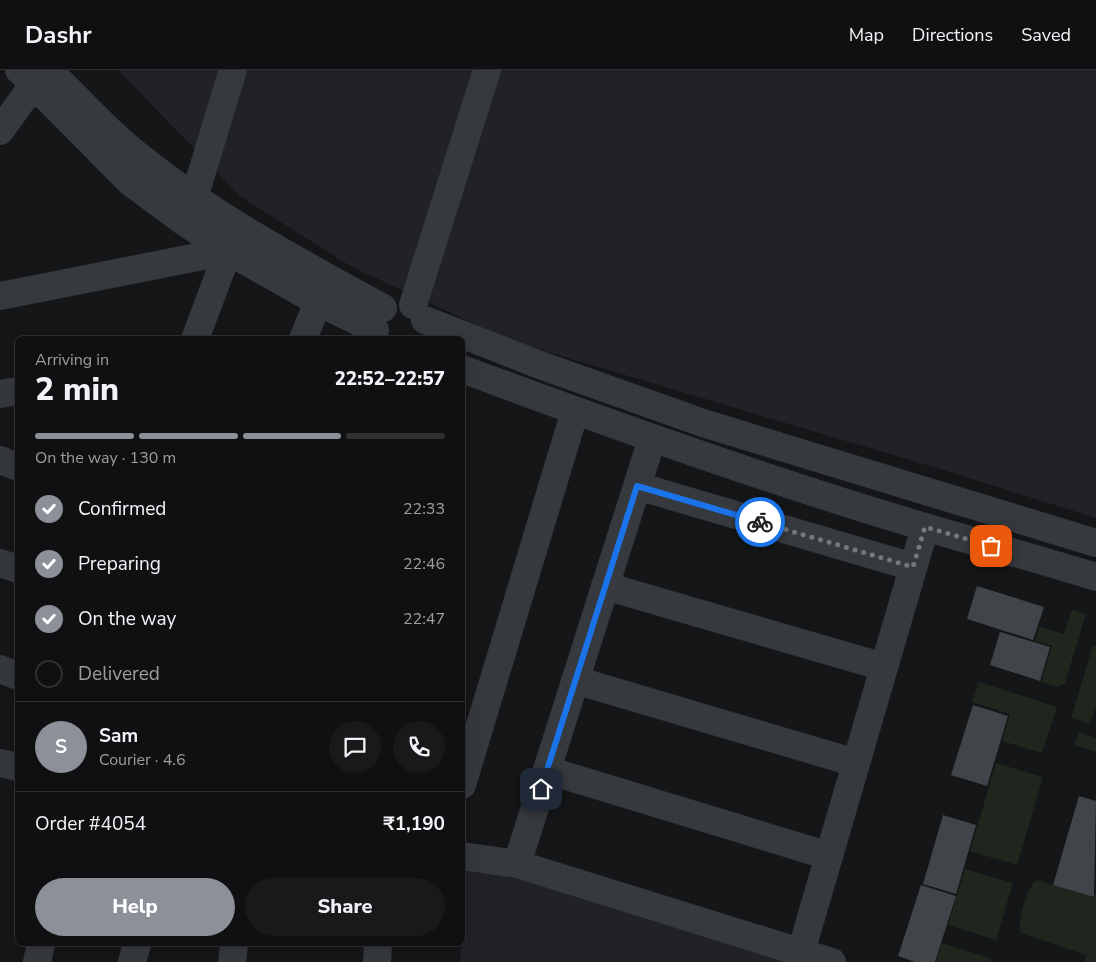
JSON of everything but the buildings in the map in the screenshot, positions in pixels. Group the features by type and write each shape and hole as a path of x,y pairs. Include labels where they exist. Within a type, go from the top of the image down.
{"street":[{"path":"194,198 233,70"},
{"path":"420,321 487,70"},
{"path":"34,75 194,198 288,256 379,326"},
{"path":"0,131 34,75"},
{"path":"34,75 130,182 228,251 318,302 379,326"},
{"path":"0,296 228,251"},
{"path":"195,336 228,251"},
{"path":"305,336 318,302"},
{"path":"379,326 398,302 420,321 461,336"},
{"path":"465,338 703,423 1096,542"},
{"path":"465,370 652,439 925,527 1041,559 1096,577"},
{"path":"0,394 15,392"},
{"path":"465,775 575,411"},
{"path":"517,864 652,439"},
{"path":"0,460 15,466"},
{"path":"637,486 913,567"},
{"path":"801,952 925,527"},
{"path":"0,562 15,568"},
{"path":"605,586 884,666"},
{"path":"0,669 15,675"},
{"path":"575,680 856,763"},
{"path":"0,763 15,766"},
{"path":"547,770 829,856"},
{"path":"465,856 517,864 832,962"},
{"path":"38,962 41,946"},
{"path":"132,962 136,946"},
{"path":"232,962 234,946"},
{"path":"377,962 378,946"}],"shaded area":[{"path":"118,70 1096,70 1096,518 950,472 511,341 350,266 240,196"},
{"path":"1072,610 1086,614 1065,683 1058,687 1041,682 1052,646 1035,641 1039,627 1064,634"},
{"path":"1093,645 1096,646 1096,705 1090,724 1071,718"},
{"path":"979,682 1057,707 1042,753 1002,741 1010,714 972,702"},
{"path":"1078,732 1096,738 1096,752 1074,745"},
{"path":"996,763 1043,777 1017,865 970,851"},
{"path":"466,861 796,962 460,962 461,946 465,946"},
{"path":"965,869 1013,883 996,940 948,925"},
{"path":"1037,880 1094,897 1096,891 1096,962 1085,962 1086,955 1021,933 1021,913 1030,889"},
{"path":"942,943 992,959 991,962 936,962"}],"way so far":[{"path":"760,522 913,567 925,527 991,546"}],"route":[{"path":"541,789 637,486 760,522"}]}
